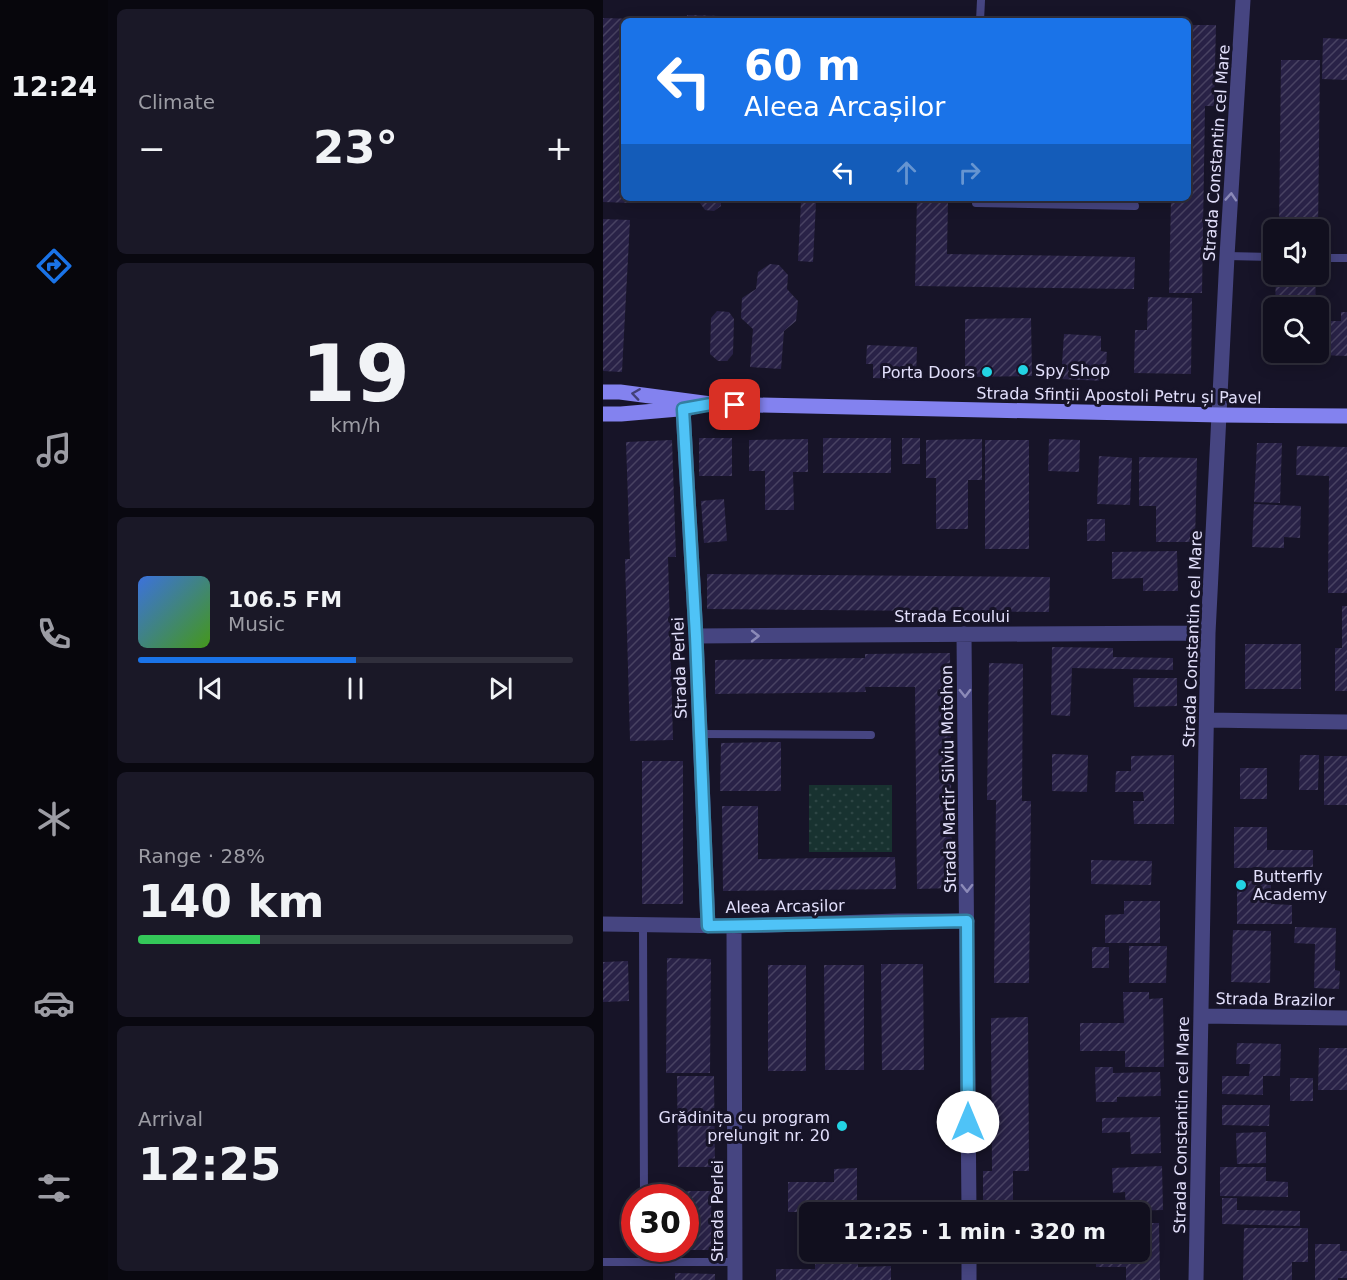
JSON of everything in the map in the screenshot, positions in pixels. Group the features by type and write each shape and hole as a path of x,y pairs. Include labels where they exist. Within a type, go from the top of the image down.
{"main road":[{"name":"Strada Sfinții Apostoli Petru și Pavel","path":"603,392 620,392 711,404 1220,416 1347,416"},
{"name":"Strada Sfinții Apostoli Petru și Pavel","path":"603,414 683,409 711,404"}],"street":[{"name":"Strada Constantin cel Mare","path":"1196,1280 1208,633 1227,255 1243,0"},
{"name":"Strada Perlei","path":"683,409 696,636 708,926"},
{"name":"Strada Ecoului","path":"696,636 1208,633"},
{"name":"Strada Martir Silviu Motohon","path":"965,634 969,1202"},
{"path":"1207,720 1347,722"},
{"name":"Aleea Arcașilor","path":"603,924 734,926 967,921"},
{"name":"Strada Perlei","path":"734,926 735,1280"},
{"name":"Strada Brazilor","path":"1201,1016 1347,1018"},
{"path":"969,1262 969,1280"}],"lane":[{"path":"980,18 981,0"},
{"path":"976,201 976,203 1135,207"},
{"path":"1227,255 1263,257"},
{"path":"1329,258 1347,258"},
{"path":"700,734 871,735"},
{"path":"643,926 644,1184"},
{"path":"603,1262 621,1262"},
{"path":"699,1262 735,1262"}],"green space":[{"path":"809,785 892,785 892,852 809,852"}],"building":[{"path":"687,15 794,18 687,18"},
{"path":"603,18 621,18 621,201 631,201 631,203 603,202"},
{"path":"1191,25 1216,25 1214,106 1205,106 1202,293 1169,293 1171,201 1191,201"},
{"path":"1323,38 1347,39 1347,80 1322,79"},
{"path":"1281,60 1320,60 1318,219 1279,219"},
{"path":"700,201 721,201 721,206 714,211 705,210"},
{"path":"801,201 816,202 813,262 798,261"},
{"path":"917,201 948,201 947,254 1135,257 1134,289 915,286"},
{"path":"603,219 630,220 622,372 603,371"},
{"path":"770,264 779,265 788,275 787,289 798,301 796,321 784,331 781,369 750,367 753,329 741,318 742,298 756,289 758,272"},
{"path":"1276,285 1316,285 1315,297 1275,297"},
{"path":"1148,297 1192,298 1191,374 1134,373 1135,330 1147,330"},
{"path":"717,311 729,312 734,319 733,354 727,361 718,361 710,354 711,318"},
{"path":"1341,312 1347,312 1347,356 1329,355 1329,321 1341,321"},
{"path":"1031,318 1032,376 965,377 965,319"},
{"path":"1064,334 1101,336 1101,351 1107,352 1105,381 1061,379"},
{"path":"867,345 917,347 916,380 873,378 873,364 866,364"},
{"path":"699,438 732,438 732,476 699,476"},
{"path":"823,438 891,438 891,473 823,473"},
{"path":"902,438 920,438 920,464 902,464"},
{"path":"808,439 808,472 793,472 794,510 765,510 765,471 749,471 749,440"},
{"path":"982,439 982,480 968,480 968,529 936,529 936,478 926,478 926,440"},
{"path":"1049,439 1080,440 1079,472 1048,471"},
{"path":"672,440 676,557 668,557 673,740 630,741 625,559 630,559 626,442"},
{"path":"985,440 1029,440 1029,549 985,549"},
{"path":"1257,443 1282,443 1280,503 1254,502"},
{"path":"1297,446 1347,447 1347,593 1328,593 1329,476 1296,475"},
{"path":"1099,456 1132,458 1130,505 1097,504"},
{"path":"1139,457 1197,458 1195,542 1156,542 1156,506 1139,506"},
{"path":"724,499 727,541 704,543 701,501"},
{"path":"1254,504 1301,506 1300,538 1284,537 1284,548 1252,547"},
{"path":"1087,519 1105,519 1105,541 1087,541"},
{"path":"1177,551 1178,591 1143,591 1143,578 1112,579 1112,552"},
{"path":"707,574 1050,577 1049,612 707,609"},
{"path":"1342,606 1347,606 1347,691 1335,691 1335,648 1342,648"},
{"path":"1245,644 1301,644 1301,689 1245,689"},
{"path":"1052,647 1113,648 1113,657 1173,658 1173,670 1072,668 1070,716 1051,715"},
{"path":"950,653 952,888 917,889 915,687 865,687 866,692 715,694 715,660 865,658 865,654"},
{"path":"989,663 1023,664 1022,801 1031,801 1029,983 994,983 996,800 987,800"},
{"path":"1133,678 1177,678 1177,706 1134,707"},
{"path":"781,742 781,791 720,791 721,743"},
{"path":"1052,754 1088,755 1087,792 1052,791"},
{"path":"1174,755 1174,824 1134,824 1133,801 1144,801 1143,792 1115,792 1116,771 1131,771 1131,756"},
{"path":"1300,755 1319,755 1318,790 1299,790"},
{"path":"1324,756 1347,756 1347,805 1324,805"},
{"path":"642,761 683,761 683,904 642,904"},
{"path":"1240,768 1267,768 1267,799 1240,799"},
{"path":"722,806 758,806 758,859 895,857 896,889 723,891"},
{"path":"1234,827 1267,827 1267,850 1313,850 1313,867 1234,868"},
{"path":"1091,860 1152,861 1151,885 1091,884"},
{"path":"1237,881 1271,881 1271,904 1292,905 1292,924 1237,924"},
{"path":"1124,901 1160,901 1160,943 1105,943 1105,915 1124,914"},
{"path":"1295,927 1336,928 1335,970 1340,971 1339,989 1314,988 1315,944 1294,943"},
{"path":"1233,930 1271,931 1270,983 1231,982"},
{"path":"1129,946 1167,946 1166,983 1129,983"},
{"path":"1092,947 1109,947 1109,968 1092,968"},
{"path":"667,958 711,959 710,1073 666,1073"},
{"path":"628,961 629,1001 603,1002 603,962"},
{"path":"881,964 923,964 924,1070 882,1070"},
{"path":"768,965 806,965 806,1071 768,1071"},
{"path":"824,965 864,965 864,1070 825,1070"},
{"path":"1123,992 1149,992 1149,999 1163,998 1164,1067 1125,1067 1125,1051 1080,1051 1080,1023 1124,1023"},
{"path":"1028,1017 1029,1171 1013,1171 1013,1202 983,1202 983,1171 992,1171 991,1018"},
{"path":"1237,1043 1281,1044 1280,1076 1263,1076 1263,1095 1222,1094 1222,1076 1249,1076 1250,1064 1236,1064"},
{"path":"1319,1048 1347,1048 1347,1090 1318,1090"},
{"path":"1095,1067 1113,1067 1113,1073 1160,1072 1161,1096 1117,1097 1117,1102 1096,1102"},
{"path":"677,1076 714,1076 715,1167 678,1167"},
{"path":"1290,1078 1313,1078 1313,1101 1290,1101"},
{"path":"1222,1105 1270,1105 1269,1126 1222,1125"},
{"path":"1160,1117 1161,1153 1131,1154 1130,1132 1102,1133 1102,1118"},
{"path":"1266,1132 1266,1163 1237,1164 1236,1133"},
{"path":"1162,1166 1163,1210 1150,1210 1150,1202 1126,1202 1125,1192 1113,1193 1112,1168"},
{"path":"1220,1167 1266,1167 1266,1181 1288,1182 1288,1197 1220,1196"},
{"path":"857,1168 857,1202 799,1202 799,1212 788,1212 788,1182 834,1182 834,1169"},
{"path":"699,1191 711,1191 712,1250 699,1250"},
{"path":"1222,1198 1237,1198 1237,1210 1300,1211 1300,1226 1222,1224"},
{"path":"1150,1223 1159,1223 1160,1280 1126,1280 1126,1267 1096,1267 1096,1262 1150,1262"},
{"path":"1244,1228 1308,1228 1308,1262 1292,1262 1292,1280 1243,1280"},
{"path":"1315,1244 1340,1244 1340,1251 1347,1251 1347,1278 1315,1280"},
{"path":"815,1262 858,1262 858,1267 891,1266 891,1280 776,1280 776,1269 815,1269"},
{"path":"675,1273 715,1274 715,1280 675,1280"}],"place":[{"name":"Spy Shop","path":"1023,370"},
{"name":"Porta Doors","path":"987,372"},
{"name":"Butterfly Academy","path":"1241,885"},
{"name":"Grădinița cu program prelungit nr. 20","path":"842,1126"}],"route":[{"path":"735,405 711,404 683,409 696,636 708,926 967,921 968,1122"}]}
